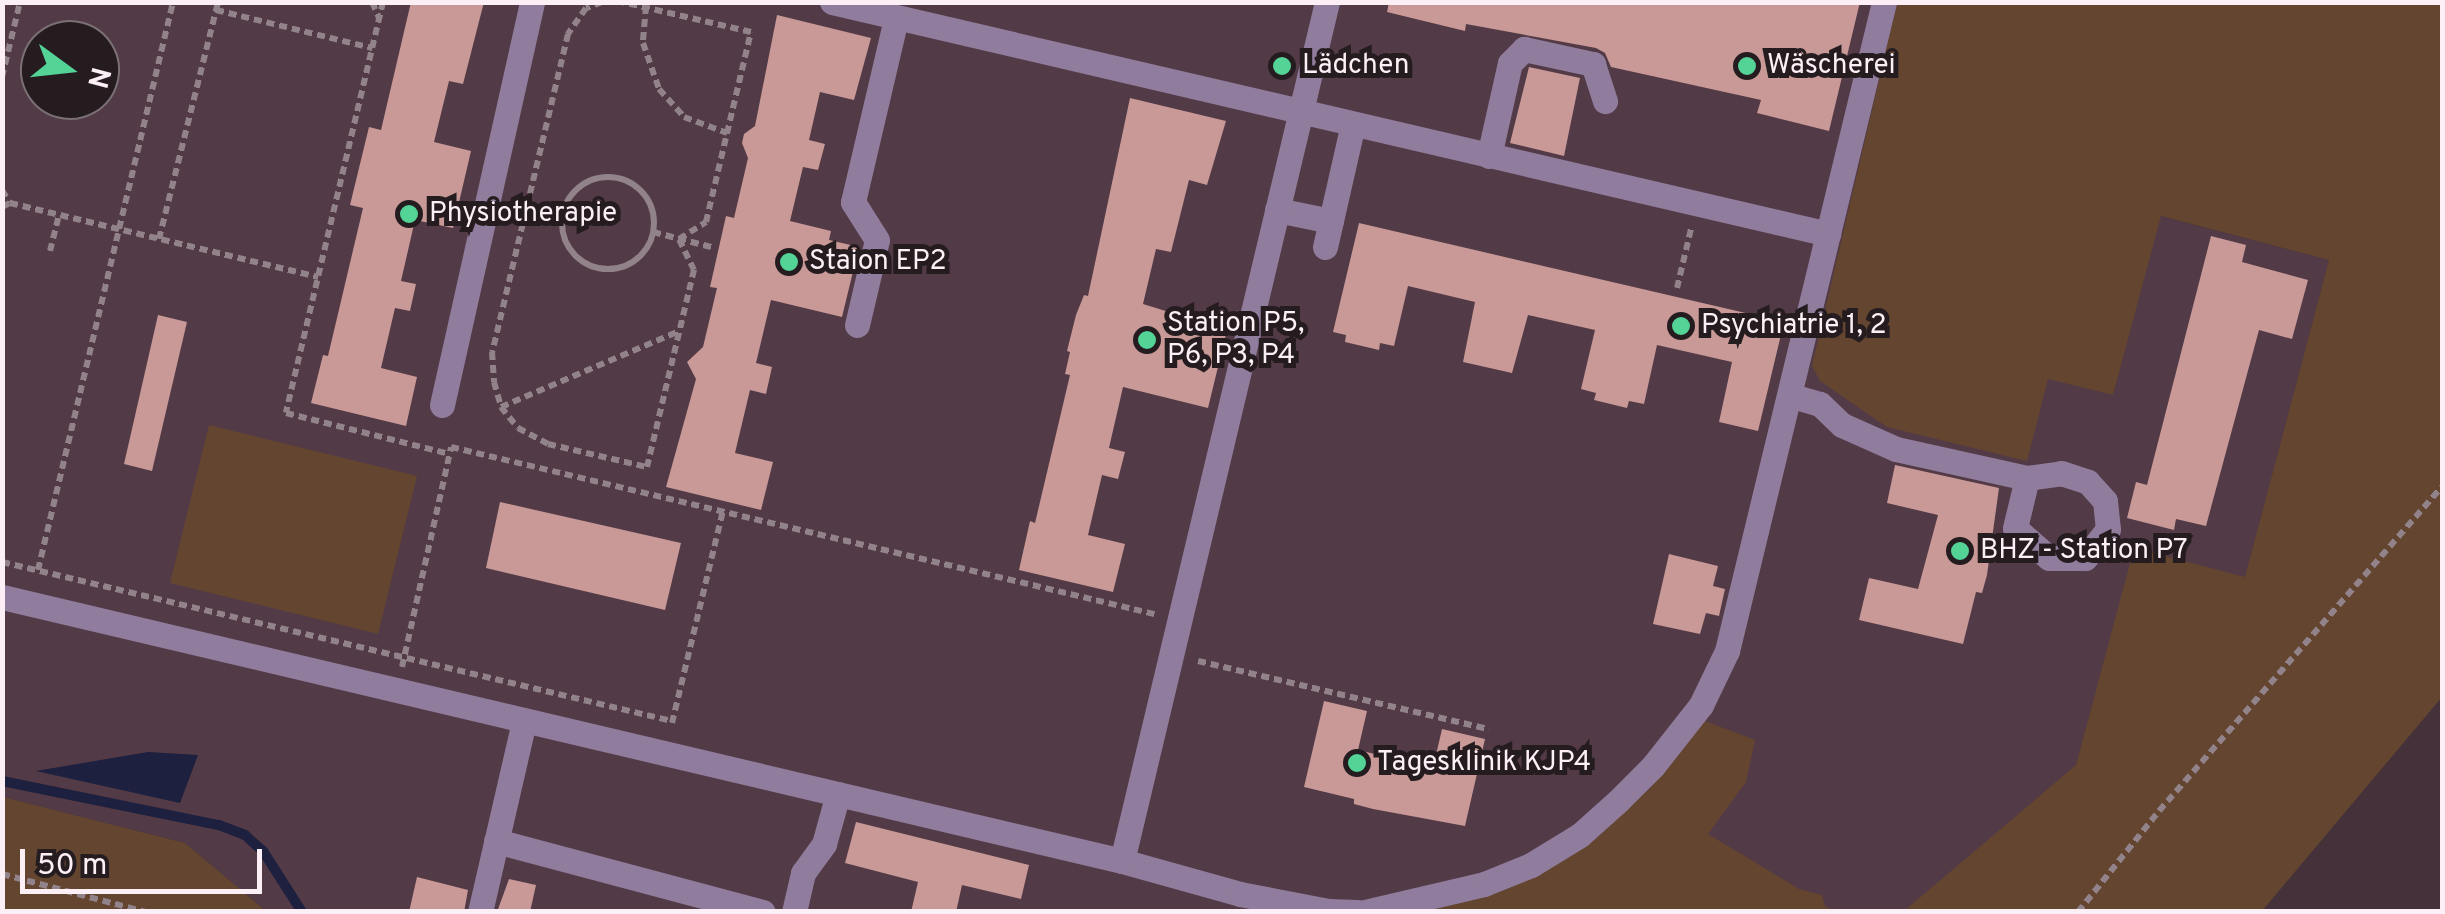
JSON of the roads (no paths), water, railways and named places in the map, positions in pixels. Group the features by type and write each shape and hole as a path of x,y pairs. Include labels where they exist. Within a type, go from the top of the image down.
{"lane":[{"path":"442,405 532,2"},
{"path":"832,2 1828,234"},
{"path":"1122,861 1327,2"},
{"path":"1365,912 1484,884 1531,865 1580,834 1654,766 1701,705 1727,651 1792,396 1884,2"},
{"path":"858,325 878,240 852,202 896,18"},
{"path":"1489,156 1510,63 1524,49 1593,64 1606,100"},
{"path":"1325,248 1353,124"},
{"path":"1277,210 1330,222"},
{"path":"1792,396 1820,404 1842,424 1896,449 2027,478"},
{"path":"2,598 1122,861 1240,894 1328,911 1357,912"},
{"path":"480,912 524,722"},
{"path":"794,912 803,873 824,844 838,794"},
{"path":"496,841 763,912"}],"water":[{"path":"148,752 198,755 180,803 36,771"}],"waterway":[{"path":"2,781 219,825 245,835 263,851 302,912"}],"place":[{"name":"Lädchen","path":"1282,66"},
{"name":"Wäscherei","path":"1747,66"},
{"name":"Physiotherapie","path":"409,214"},
{"name":"Staion EP2","path":"789,262"},
{"name":"Psychiatrie 1, 2","path":"1681,326"},
{"name":"Station P5, P6, P3, P4","path":"1147,340"},
{"name":"BHZ - Station P7","path":"1960,551"},
{"name":"Tagesklinik KJP4","path":"1357,763"}]}
